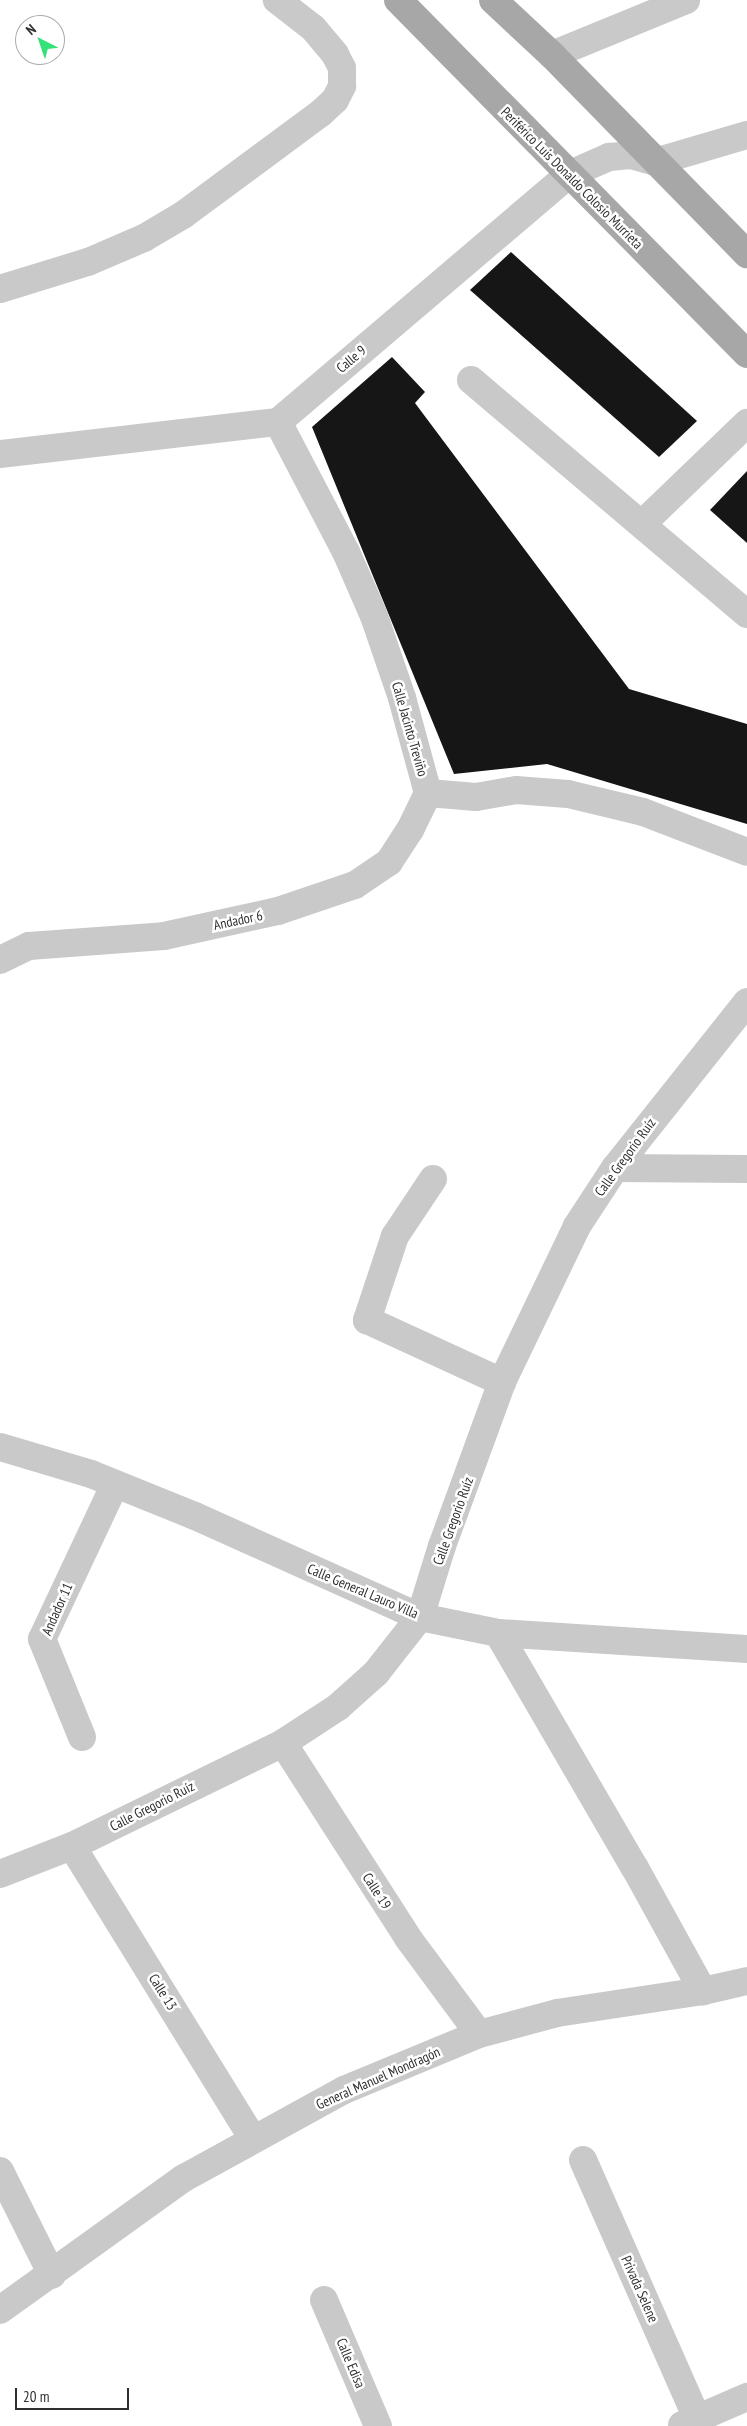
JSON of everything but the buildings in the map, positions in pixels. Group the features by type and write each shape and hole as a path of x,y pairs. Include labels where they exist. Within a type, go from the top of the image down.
{"main road":[{"name":"Periférico Luis Donaldo Colosio Murrieta","path":"398,0 568,175 747,354"},
{"path":"493,0 552,55 747,254"}],"street":[{"path":"0,289 88,262 144,238 183,215 321,113 335,100 342,86 342,68 336,54 314,28 277,0"},
{"path":"552,55 686,0"},
{"path":"655,162 747,135"},
{"name":"Calle 9","path":"278,422 568,175 609,157 631,155 655,162"},
{"path":"471,380 747,614"},
{"path":"0,454 278,422"},
{"name":"Calle Jacinto Treviño","path":"278,422 346,552 374,616 402,698 428,793 476,797 516,790 568,794 643,812 747,852"},
{"path":"642,524 747,423"},
{"name":"Andador 6","path":"0,960 29,946 174,934 278,911 355,885 389,862 410,830 428,793"},
{"name":"Calle Gregorio Ruíz","path":"0,1874 72,1846 283,1743 338,1708 370,1678 420,1617 442,1546 502,1382 577,1226 615,1168 747,1002"},
{"path":"615,1168 747,1169"},
{"path":"433,1179 395,1236 368,1320 502,1382"},
{"name":"Calle General Lauro Villa","path":"0,1447 115,1484 420,1617 498,1633 747,1650"},
{"name":"Andador 11","path":"82,1737 42,1639 115,1484"},
{"path":"498,1633 635,1868 702,1991"},
{"name":"Calle 19","path":"283,1743 408,1938 478,2034"},
{"name":"Calle 13","path":"72,1846 253,2139"},
{"name":"General Manuel Mondragón","path":"0,2310 184,2178 344,2090 478,2034 557,2013 702,1991 747,1981"},
{"name":"Privada Selene","path":"583,2160 689,2422"},
{"path":"0,2171 52,2274"},
{"name":"Calle Edisa","path":"324,2300 378,2426"},
{"path":"689,2422 747,2397"}]}
